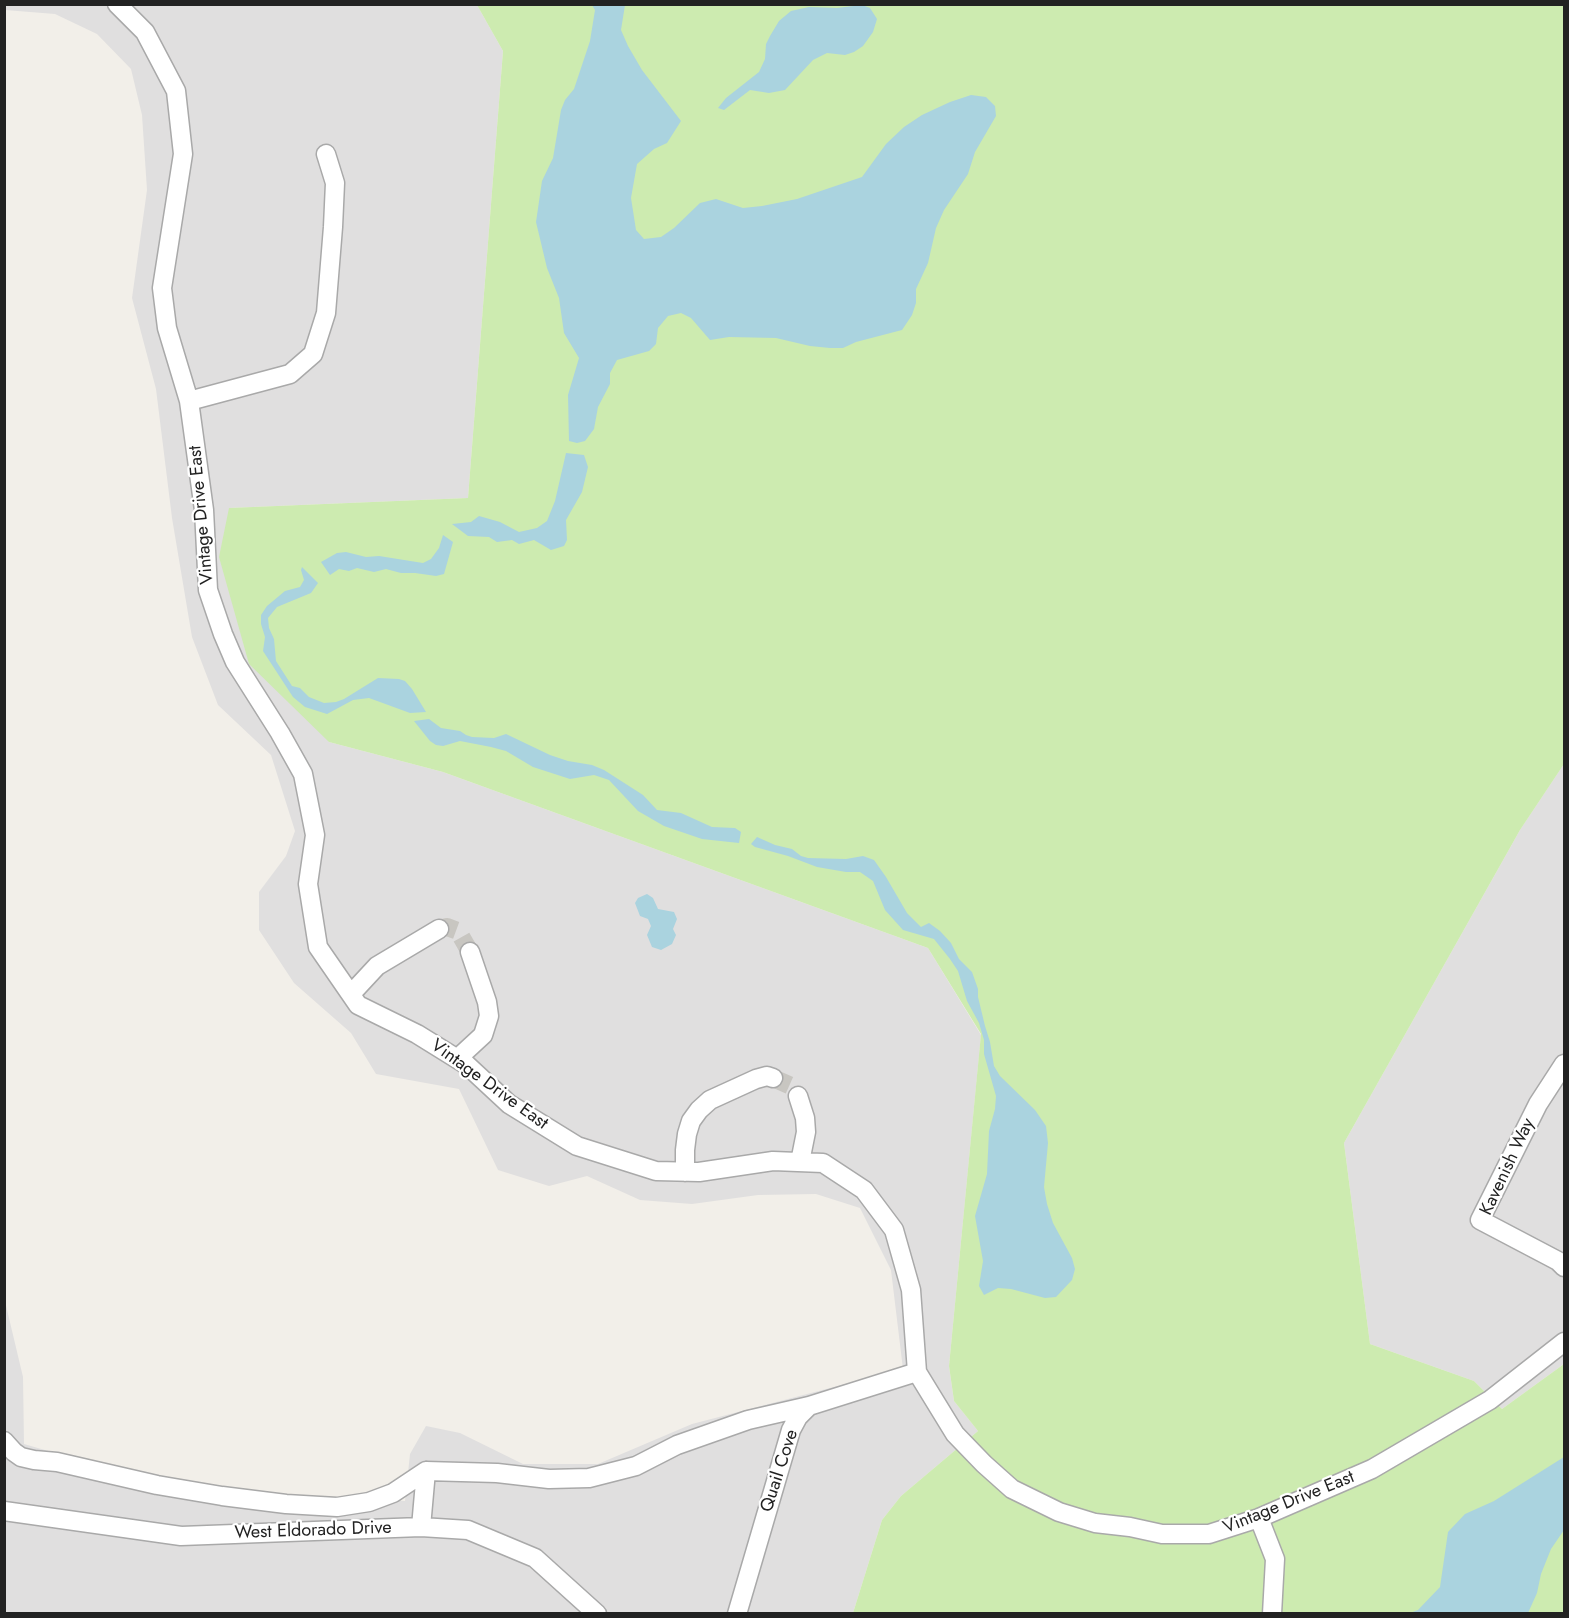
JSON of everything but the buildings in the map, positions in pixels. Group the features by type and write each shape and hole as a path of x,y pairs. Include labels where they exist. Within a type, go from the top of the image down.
{"street":[{"name":"Vintage Drive East","path":"117,4 145,32 176,91 183,154 162,288 167,328 189,400 204,510 208,590 235,662 303,774 315,835 308,884 318,948 358,1005 417,1034 458,1059 509,1104 577,1146 656,1171 699,1172 773,1161 823,1163 864,1190 894,1230 911,1290 917,1372 955,1434 1012,1489 1059,1512 1095,1523 1162,1534 1209,1534 1259,1518 1372,1469 1490,1400 1564,1342"},
{"path":"189,400 290,374 313,354 326,313 333,227 335,183 326,154"},
{"path":"351,994 377,966 439,929"},
{"path":"458,1059 483,1035 489,1017 487,1002 470,952"},
{"name":"Kavenish Way","path":"1564,1064 1538,1104 1480,1220 1558,1261 1564,1267"},
{"path":"685,1172 687,1134 691,1121 699,1110 710,1100 747,1083 767,1076 773,1078"},
{"path":"798,1096 805,1118 806,1132 800,1162"},
{"path":"4,1442 21,1457 57,1462 157,1485 222,1497 337,1507 369,1503 393,1493 426,1470 496,1473 549,1479 589,1478 636,1466 677,1445 748,1420 809,1407 917,1372"},
{"name":"Quail Cove","path":"737,1614 791,1430 798,1417 809,1407"},
{"path":"421,1527 426,1470"},
{"name":"West Eldorado Drive","path":"4,1511 181,1536 421,1527 468,1530 535,1558 597,1614"},
{"path":"1259,1518 1275,1559 1272,1614"}],"shaded area":[{"path":"5,5 477,5 503,51 468,498 229,508 329,742 443,772 928,948 981,1035 949,1366 954,1401 978,1431 901,1496 882,1520 853,1613 5,1613 4,1297 23,1377 24,1444 131,1475 238,1493 405,1501 410,1454 426,1426 460,1433 523,1464 598,1464 692,1424 903,1369 891,1270 860,1208 816,1194 758,1195 692,1204 640,1200 587,1176 549,1186 498,1170 459,1089 376,1074 351,1033 294,983 259,930 259,892 286,856 295,831 271,755 218,705 192,637 172,518 156,389 132,298 147,190 142,115 131,69 97,34 55,14 5,10"},
{"path":"1564,764 1564,1364 1502,1409 1474,1381 1370,1344 1344,1143 1520,830"}],"green space":[{"path":"477,5 1564,5 1564,764 1520,830 1344,1143 1370,1344 1474,1381 1502,1409 1564,1364 1564,1613 853,1613 882,1520 901,1496 978,1431 954,1401 949,1366 981,1034 928,948 443,772 329,742 249,664 219,557 229,508 468,498 503,51"}],"water":[{"path":"592,5 625,5 621,30 628,46 642,70 681,121 667,143 654,149 637,164 631,198 636,230 644,239 661,237 700,203 716,199 743,208 762,206 797,199 862,177 886,144 904,127 922,115 950,102 971,95 986,97 995,106 996,116 975,152 968,174 944,210 936,228 928,263 916,289 916,303 912,315 902,330 856,342 843,348 830,348 776,338 729,337 710,340 691,318 681,313 668,316 658,328 656,344 649,351 617,360 610,373 610,384 598,407 594,429 585,441 577,443 569,441 568,395 579,358 564,333 559,298 547,268 536,222 542,181 553,158 561,110 565,100 574,89 590,41 595,10"},
{"path":"862,5 870,8 877,19 873,32 863,46 845,55 827,53 813,60 785,90 769,93 750,90 724,110 718,108 726,98 759,72 765,59 766,44 770,36 779,21 791,11 809,7 837,8"},
{"path":"566,453 584,455 588,467 582,492 566,520 567,540 564,546 551,550 534,540 519,544 512,540 497,542 489,537 468,536 452,524 471,522 479,516 500,522 519,532 537,528 547,521 555,501"},
{"path":"443,535 453,542 444,574 436,576 401,573 386,569 374,572 357,568 349,571 339,569 330,575 321,562 337,553 346,552 366,557 379,556 423,563 431,559 439,548"},
{"path":"302,567 318,583 311,593 277,607 268,618 274,639 276,661 292,686 300,688 309,697 324,703 344,699 378,678 399,679 405,681 412,689 426,712 410,713 369,698 353,700 327,714 305,707 293,697 263,651 265,637 261,615 267,606 285,591 300,587 304,580"},
{"path":"429,719 441,728 460,731 472,737 494,738 506,734 550,755 592,765 643,795 657,810 681,813 712,827 735,828 741,832 739,843 702,839 664,826 638,811 609,780 594,775 570,779 533,767 506,751 460,741 443,746 436,745 414,721"},
{"path":"757,837 792,849 808,858 846,859 863,856 874,860 907,913 921,927 929,923 940,931 951,943 959,959 972,972 978,989 994,1066 1000,1076 1035,1110 1046,1126 1048,1143 1044,1187 1047,1204 1053,1223 1072,1258 1075,1269 1072,1280 1056,1297 1045,1298 998,1288 984,1295 979,1286 983,1261 975,1216 987,1174 989,1131 996,1096 984,1054 984,1040 979,1023 967,1001 958,971 934,939 903,930 885,910 873,881 860,872 817,867 755,847 751,844"},
{"path":"647,894 653,898 658,909 674,912 677,919 673,929 676,935 672,944 661,950 652,947 647,935 651,926 648,919 640,916 635,903 638,898"},
{"path":"1564,1457 1564,1530 1551,1549 1528,1613 1410,1613 1418,1610 1440,1587 1448,1532 1465,1514 1494,1501"}],"tunnel":[{"path":"439,929 447,927 458,931 470,952"},
{"path":"773,1078 791,1086 798,1096"}]}
